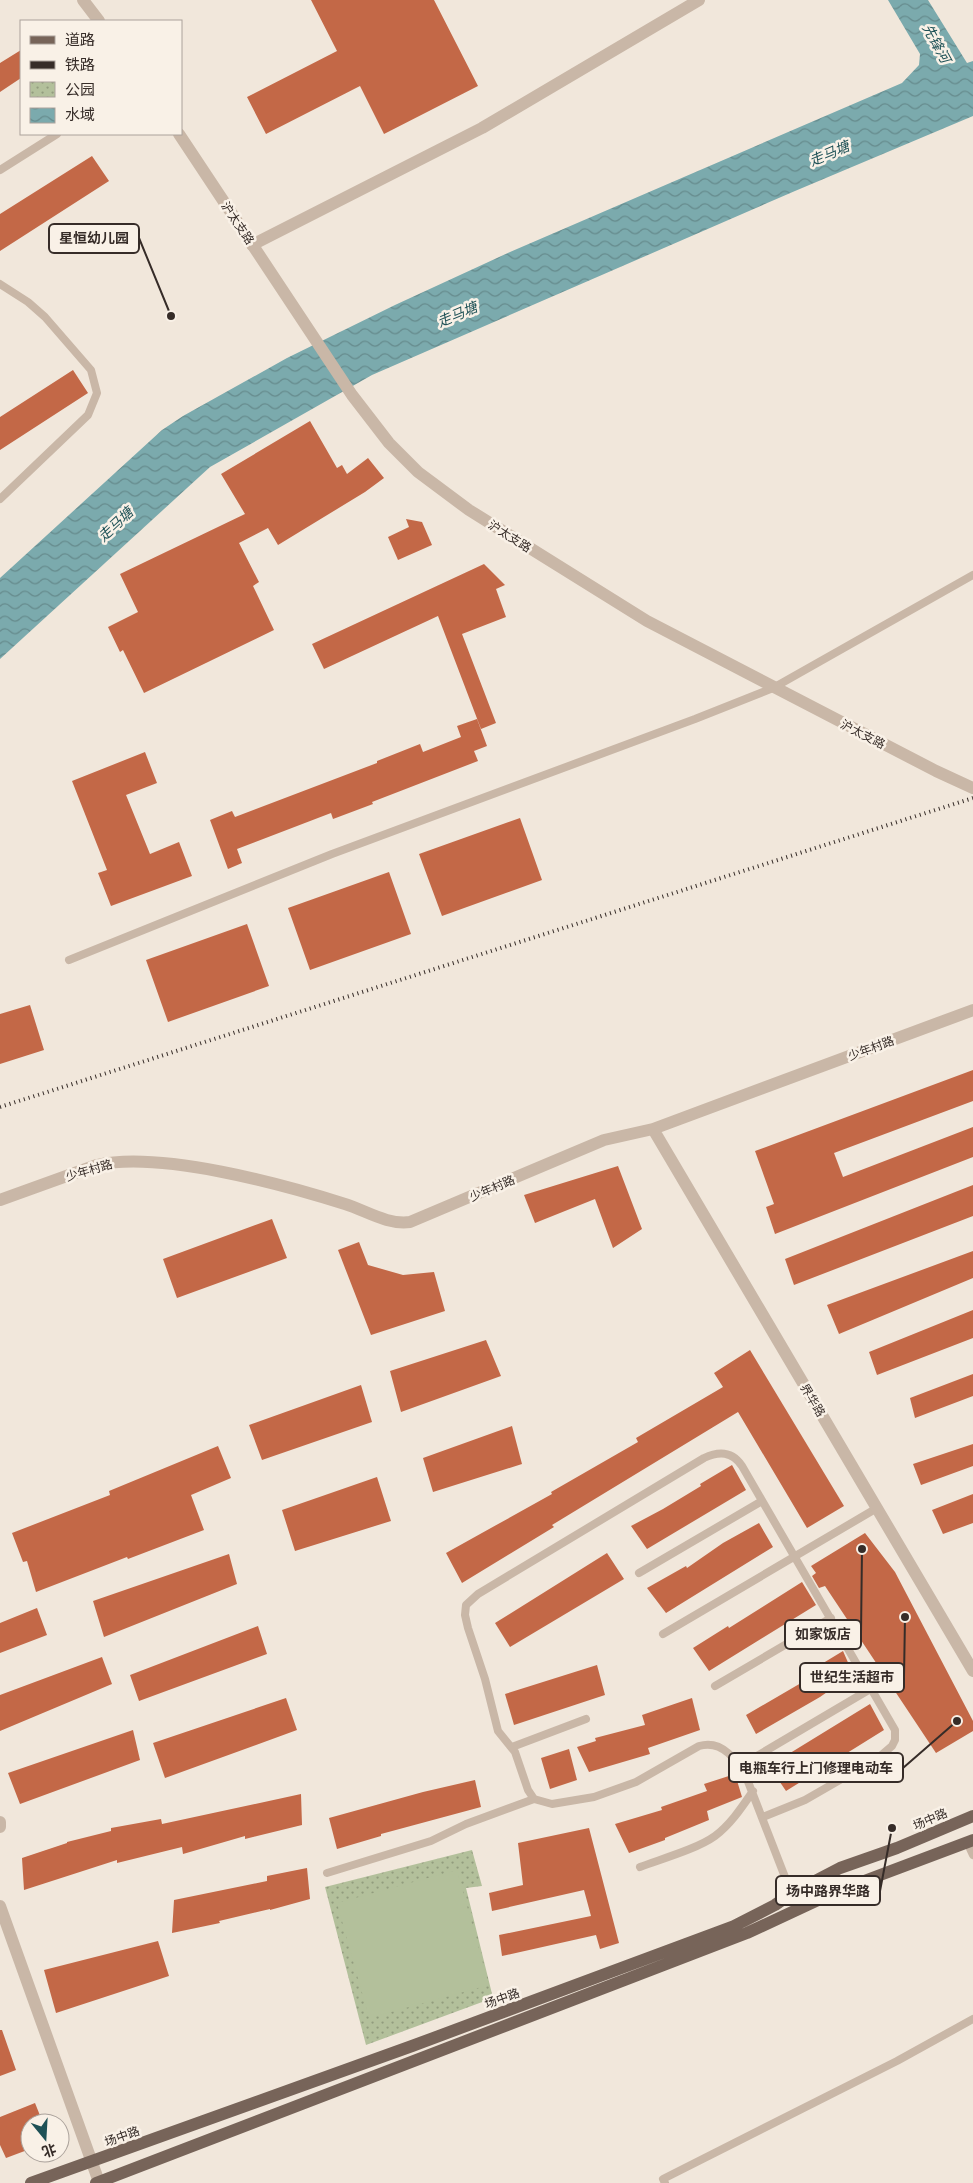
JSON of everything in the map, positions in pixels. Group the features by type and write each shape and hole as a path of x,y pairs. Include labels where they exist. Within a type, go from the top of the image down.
{"main road":[{"name":"场中路","path":"31,2183 422,2042 734,1926 840,1868 897,1848 973,1816"},
{"path":"97,2182 747,1933 797,1908 970,1841"}],"street":[{"path":"83,0 98,20"},
{"path":"252,245 482,128 699,0"},
{"name":"沪太支路","path":"180,135 352,394 402,457 425,478 469,510 647,621 773,688 973,788"},
{"name":"少年村路","path":"0,1200 109,1162 163,1163 229,1174 345,1204 391,1222 410,1222 595,1143 653,1129 973,1010"},
{"name":"界华路","path":"653,1129 973,1671"},
{"path":"0,1822 0,1827"},
{"path":"0,1906 97,2182"}],"lane":[{"path":"0,170 55,135"},
{"path":"0,284 28,302 45,317 91,370 97,393 88,415 0,499"},
{"path":"70,960 332,854 686,723 773,688 973,575"},
{"path":"763,1818 815,1794 878,1758 892,1746 895,1735 893,1724 762,1501 736,1458 726,1453 709,1456 468,1601 465,1610 466,1621 488,1686 497,1728 502,1738 512,1747 517,1756 528,1790 534,1798 545,1803 559,1804 594,1797 636,1782 689,1751 704,1745 713,1745 725,1750 731,1754 740,1766 753,1792 797,1908"},
{"path":"639,1573 762,1501"},
{"path":"663,1634 877,1508"},
{"path":"715,1686 831,1618"},
{"path":"740,1766 872,1688"},
{"path":"512,1747 586,1719"},
{"path":"640,1868 701,1844 716,1836 730,1822 753,1792"},
{"path":"327,1873 431,1841 466,1824 534,1798"},
{"path":"970,1841 973,1855"},
{"path":"665,2183 663,2179 897,2061 973,2019"}],"green space":[{"path":"472,1850 482,1886 466,1888 493,1998 366,2045 325,1887"},
{"path":"457,1870 489,1985 369,2018 337,1903"}],"water":[{"path":"888,0 928,0 967,63 973,61 973,116 795,191 372,375 210,467 0,659 0,578 162,430 183,416 287,358 395,305 510,252 902,83 919,65 920,54"}],"building":[{"path":"311,0 434,0 478,86 384,134 360,86 266,134 247,97 337,51"},
{"path":"20,51 20,79 0,92 0,63"},
{"path":"92,156 109,181 0,251 0,214"},
{"path":"73,370 88,393 0,450 0,417"},
{"path":"310,421 337,468 342,465 347,474 368,458 384,478 365,492 278,545 268,528 239,543 259,582 253,586 274,630 144,693 123,650 120,652 108,627 138,612 120,574 245,514 221,474"},
{"path":"406,519 422,522 432,545 398,560 388,537 409,527"},
{"path":"484,564 505,585 496,589 506,617 462,634 496,723 481,729 438,616 324,669 312,644"},
{"path":"477,719 487,746 474,751 478,761 333,819 331,813 237,849 242,863 228,869 210,820 232,811 235,817 377,763 377,761 420,744 423,752 461,737 457,726"},
{"path":"145,752 157,783 126,795 150,854 179,842 192,876 111,906 98,873 107,870 72,781"},
{"path":"520,818 542,880 442,916 419,854"},
{"path":"389,872 411,934 310,970 288,908"},
{"path":"247,924 269,986 168,1022 146,960"},
{"path":"30,1005 44,1050 0,1064 0,1014"},
{"path":"973,1070 973,1101 834,1153 843,1177 973,1127 973,1157 775,1234 766,1207 774,1204 755,1151"},
{"path":"618,1166 642,1229 613,1248 595,1199 535,1223 524,1195"},
{"path":"973,1185 973,1216 794,1285 785,1259"},
{"path":"272,1219 287,1258 177,1298 163,1259"},
{"path":"359,1242 368,1265 403,1275 434,1272 445,1311 371,1335 338,1250"},
{"path":"973,1251 973,1278 839,1334 827,1305"},
{"path":"973,1310 973,1338 877,1375 869,1352"},
{"path":"486,1340 501,1376 401,1412 390,1371"},
{"path":"750,1350 844,1506 807,1528 738,1412 552,1525 554,1527 462,1583 446,1553 552,1494 551,1492 638,1442 636,1438 723,1387 714,1373"},
{"path":"973,1374 973,1396 915,1418 910,1398"},
{"path":"361,1385 372,1422 262,1460 249,1425"},
{"path":"512,1426 522,1464 433,1492 423,1458"},
{"path":"973,1444 973,1466 921,1485 913,1464"},
{"path":"218,1446 231,1478 191,1495 204,1530 36,1592 27,1561 23,1562 12,1533 110,1495 109,1491"},
{"path":"732,1465 746,1490 647,1549 631,1526 663,1509"},
{"path":"377,1477 391,1521 295,1551 282,1510"},
{"path":"973,1494 973,1523 943,1534 932,1510"},
{"path":"759,1523 773,1547 666,1613 647,1588 686,1566 687,1568 723,1543"},
{"path":"865,1533 895,1572 973,1721 973,1731 936,1753 825,1586 819,1588 812,1576 816,1573 811,1566"},
{"path":"607,1553 624,1579 510,1647 495,1623"},
{"path":"229,1554 237,1584 104,1637 93,1601"},
{"path":"802,1582 816,1605 709,1671 693,1648 728,1626 729,1628"},
{"path":"37,1608 47,1635 0,1653 0,1623"},
{"path":"258,1626 267,1654 139,1701 130,1675"},
{"path":"843,1651 853,1674 820,1697 756,1734 746,1715 813,1676 810,1671"},
{"path":"102,1657 112,1684 0,1731 0,1695"},
{"path":"597,1665 605,1695 514,1725 505,1694"},
{"path":"286,1698 297,1730 165,1778 153,1743"},
{"path":"692,1698 700,1730 648,1748 650,1754 589,1772 577,1747 596,1741 595,1738 645,1725 642,1715"},
{"path":"870,1704 884,1730 786,1791 769,1766"},
{"path":"133,1730 140,1760 20,1804 8,1773"},
{"path":"569,1749 577,1780 550,1789 541,1758"},
{"path":"735,1774 742,1797 707,1811 709,1820 665,1838 665,1840 629,1853 615,1824 662,1810 661,1807 707,1791 704,1784"},
{"path":"475,1780 481,1807 381,1834 381,1836 337,1849 329,1818"},
{"path":"301,1794 302,1825 245,1839 245,1836 183,1854 182,1847 117,1863 117,1860 24,1890 22,1858 67,1842 111,1831 111,1828 161,1819 162,1824"},
{"path":"589,1828 619,1943 600,1949 596,1935 502,1956 499,1935 591,1916 584,1890 492,1911 489,1893 523,1885 518,1843"},
{"path":"307,1868 310,1899 219,1921 220,1923 172,1933 174,1900 267,1881 267,1876"},
{"path":"158,1941 169,1976 56,2013 44,1970"},
{"path":"0,2030 2,2030 16,2070 0,2076"},
{"path":"35,2103 39,2113 20,2113 20,2153 6,2158 0,2145 0,2117"}],"railway":[{"path":"0,1107 973,798"}],"place":[{"name":"星恒幼儿园","path":"171,316"},
{"name":"如家饭店","path":"862,1549"},
{"name":"世纪生活超市","path":"905,1617"},
{"name":"电瓶车行上门修理电动车","path":"957,1721"},
{"name":"场中路界华路","path":"892,1828"}],"water label":[{"name":"先锋河","path":"937,43"},
{"name":"走马塘","path":"829,153"},
{"name":"走马塘","path":"457,314"},
{"name":"走马塘","path":"115,524"}]}
